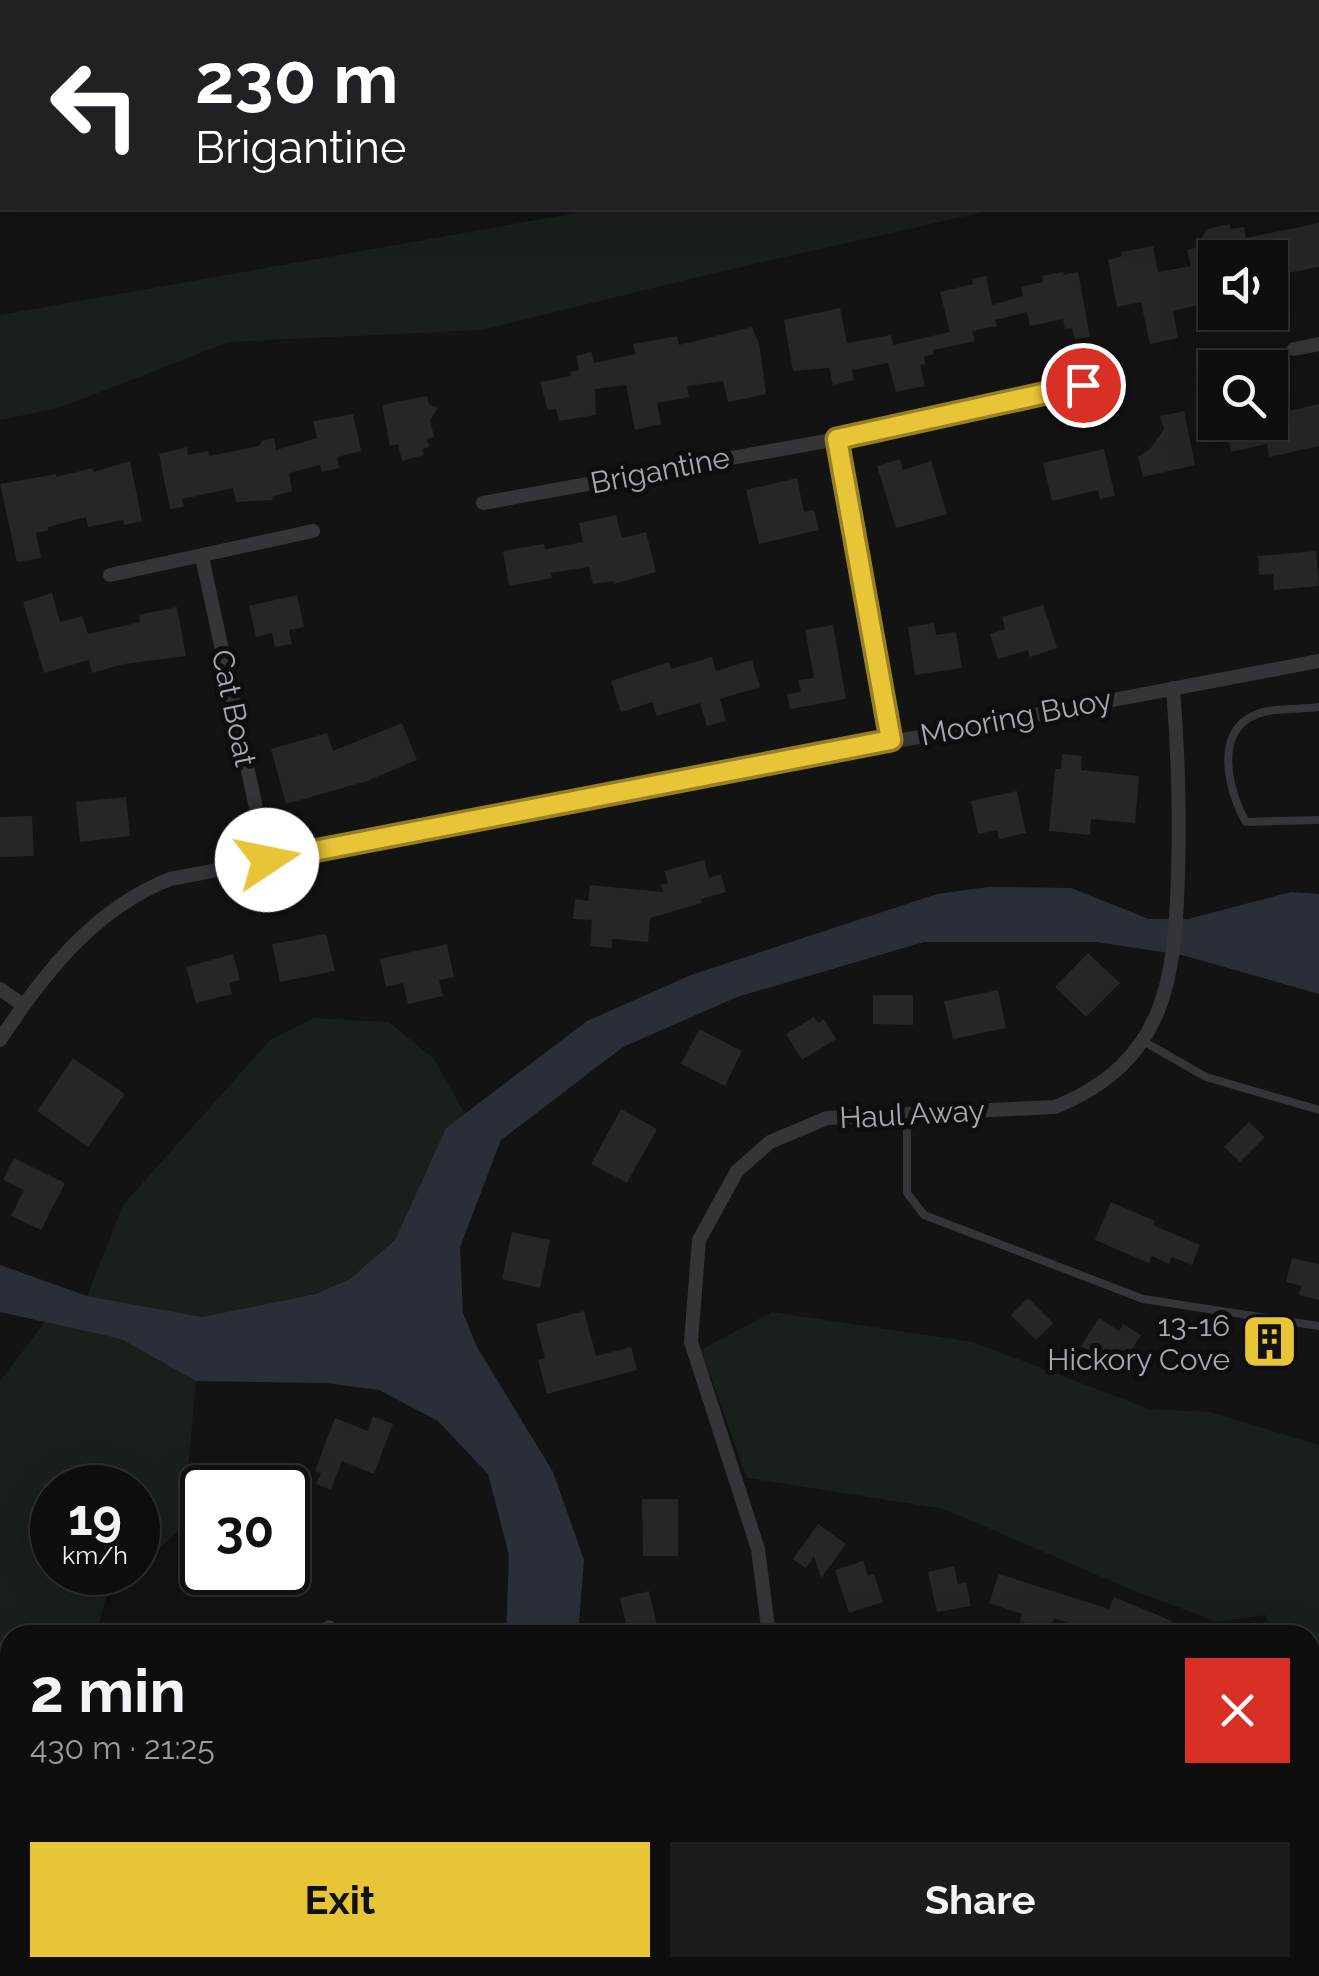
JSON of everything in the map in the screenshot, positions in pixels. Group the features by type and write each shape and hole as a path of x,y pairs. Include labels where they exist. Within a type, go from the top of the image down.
{"street":[{"path":"1294,349 1319,344"},
{"name":"Brigantine","path":"483,503 837,439 1118,377"},
{"path":"837,439 891,740"},
{"path":"110,575 313,531"},
{"name":"Cat Boat","path":"202,557 267,860"},
{"name":"Mooring Buoy","path":"0,1040 22,1006 94,923 138,892 198,872 1319,661"},
{"name":"Haul Away","path":"768,1625 758,1549 691,1342 699,1240 737,1171 770,1142 826,1118 1055,1107 1087,1094 1143,1041 1166,996 1173,965 1181,786 1174,688"},
{"path":"0,989 22,1006"}],"lane":[{"path":"1319,708 1254,715 1238,730 1227,752 1235,802 1246,822 1319,820"},
{"path":"1143,1041 1206,1076 1319,1110"},
{"path":"907,1112 907,1193 924,1215 1143,1299 1319,1326"}],"shaded area":[{"path":"593,210 992,210 482,330 229,342 59,408 0,420 0,315"},
{"path":"988,887 1071,888 1149,919 1188,919 1291,892 1319,894 1319,994 1182,955 1096,942 924,942 737,997 623,1047 501,1140 460,1247 463,1313 477,1347 553,1472 584,1560 579,1625 506,1625 509,1555 488,1474 438,1421 379,1390 326,1383 196,1381 121,1339 0,1312 0,1265 87,1296 202,1317 315,1294 350,1279 395,1240 446,1128 587,1021 691,975 937,894"},
{"path":"313,1018 389,1022 434,1059 465,1114 446,1128 395,1240 350,1279 314,1294 202,1317 87,1296 123,1205 270,1040"},
{"path":"772,1312 973,1342 1149,1409 1210,1412 1319,1445 1319,1625 1268,1625 1266,1615 1217,1622 944,1509 747,1478 701,1350"},
{"path":"45,1322 121,1339 196,1381 188,1465 180,1465 180,1529 160,1548 160,1465 30,1465 30,1595 109,1595 99,1625 0,1625 0,1381"}],"building":[{"path":"1319,223 1319,267 1288,273 1288,240 1200,240 1207,229 1230,224 1230,229 1244,227 1246,238"},
{"path":"1198,243 1198,305 1173,311 1178,338 1150,344 1141,302 1117,307 1108,260 1122,256 1121,252 1153,246 1158,272 1191,266 1187,250"},
{"path":"1078,272 1090,337 1075,339 1072,328 1065,329 1063,319 1030,326 1027,312 995,320 997,326 972,331 975,341 933,350 934,354 924,357 925,364 920,365 925,386 896,392 888,363 852,370 854,380 833,385 829,368 793,371 784,320 840,308 847,343 891,335 893,345 950,332 940,292 973,284 972,279 986,276 992,305 1023,296 1021,287 1043,282 1042,276"},
{"path":"752,327 759,343 766,394 728,402 723,381 687,386 689,397 657,403 661,424 635,430 626,385 595,389 596,415 559,421 556,409 548,410 540,382 571,376 570,372 579,370 576,356 591,352 594,363 636,354 633,344 677,336 679,345"},
{"path":"427,396 429,404 438,408 430,420 434,437 427,439 429,447 422,449 424,455 402,461 398,444 390,446 382,405"},
{"path":"1319,404 1319,446 1269,457 1267,444 1231,452 1228,440 1288,440 1288,411"},
{"path":"1184,411 1195,465 1143,477 1138,457 1150,449 1164,429 1160,416"},
{"path":"353,414 361,451 337,457 339,468 322,472 320,465 289,473 292,491 272,497 273,500 236,502 233,488 182,499 184,507 170,509 159,454 187,447 188,455 208,451 209,456 259,446 274,438 276,450 317,438 313,421"},
{"path":"1104,449 1115,496 1100,499 1098,490 1052,501 1043,463"},
{"path":"900,459 903,470 931,461 947,514 896,528 877,466"},
{"path":"130,461 142,521 124,525 123,520 88,527 86,517 48,527 36,533 41,558 17,562 0,484 93,468 94,472"},
{"path":"797,478 804,512 814,510 819,530 759,544 746,490"},
{"path":"616,515 622,538 646,532 656,572 614,584 593,584 589,567 550,573 552,578 509,586 503,551 583,542 579,523"},
{"path":"1316,551 1319,586 1274,590 1273,574 1259,575 1258,556"},
{"path":"52,593 60,622 82,616 88,634 140,622 139,615 177,607 186,656 124,664 92,673 89,660 44,673 23,602"},
{"path":"297,595 304,627 289,630 292,644 275,647 272,633 256,637 249,606"},
{"path":"1043,605 1057,648 1030,657 1028,650 998,659 990,634 1005,629 1002,617"},
{"path":"934,623 936,635 956,632 962,668 915,675 908,627"},
{"path":"833,625 846,699 790,709 787,694 801,692 798,680 814,678 805,630"},
{"path":"712,657 716,671 752,660 760,687 720,699 726,721 707,726 700,703 657,716 652,702 621,712 611,681 669,662 671,669"},
{"path":"402,723 417,760 367,781 286,804 271,749 327,733 333,751"},
{"path":"1062,754 1082,756 1081,770 1139,776 1135,823 1091,819 1090,835 1049,831 1055,769 1061,769"},
{"path":"1017,791 1026,833 999,839 997,830 978,834 971,801"},
{"path":"126,797 130,836 80,842 76,802"},
{"path":"32,816 34,856 0,857 0,817"},
{"path":"704,860 709,878 721,874 726,892 650,918 648,942 612,939 612,948 590,946 592,920 573,919 575,899 588,901 590,885 663,892 661,885 668,883 664,871"},
{"path":"326,934 335,971 280,982 272,944"},
{"path":"447,944 454,977 439,980 443,996 408,1004 403,983 386,987 380,959"},
{"path":"1088,953 1120,983 1086,1017 1055,987"},
{"path":"233,954 240,980 229,983 232,994 196,1003 186,967"},
{"path":"998,990 1006,1028 953,1039 944,1001"},
{"path":"873,995 913,995 913,1025 873,1024"},
{"path":"814,1017 818,1023 824,1019 836,1039 802,1060 786,1034"},
{"path":"699,1029 742,1051 725,1086 681,1064"},
{"path":"73,1058 125,1094 88,1147 37,1111"},
{"path":"621,1109 657,1129 627,1183 591,1164"},
{"path":"1249,1122 1265,1137 1240,1162 1224,1147"},
{"path":"14,1158 65,1183 41,1230 11,1216 24,1190 3,1180"},
{"path":"1111,1202 1200,1245 1192,1265 1172,1257 1169,1264 1152,1256 1149,1263 1095,1240"},
{"path":"512,1232 550,1240 540,1288 502,1279"},
{"path":"1292,1258 1319,1264 1319,1300 1299,1295 1301,1286 1286,1282"},
{"path":"1028,1298 1053,1323 1036,1340 1011,1315"},
{"path":"584,1311 596,1356 631,1347 637,1370 547,1394 538,1360 545,1358 536,1324"},
{"path":"1099,1318 1119,1331 1123,1324 1141,1335 1119,1370 1081,1346"},
{"name":"13-16 Hickory Cove","path":"1243,1328 1295,1333 1294,1358 1242,1351"},
{"path":"373,1416 393,1424 374,1474 342,1461 331,1490 316,1484 321,1473 315,1471 335,1418 368,1431"},
{"path":"642,1499 678,1499 678,1556 643,1556"},
{"path":"818,1524 846,1544 821,1578 814,1556 806,1568 793,1559"},
{"path":"863,1561 868,1576 874,1574 883,1602 849,1613 835,1570"},
{"path":"954,1566 958,1584 966,1582 971,1606 937,1612 928,1572"},
{"path":"999,1574 1109,1609 1114,1597 1172,1621 1170,1625 1074,1625 1054,1618 1051,1625 1032,1625 1020,1621 1022,1614 989,1603"},
{"path":"649,1591 657,1625 626,1625 620,1598"}],"place":[{"name":"13-16 Hickory Cove","path":"1269,1342"}],"route":[{"path":"267,860 891,740 837,439 1083,385"}]}
